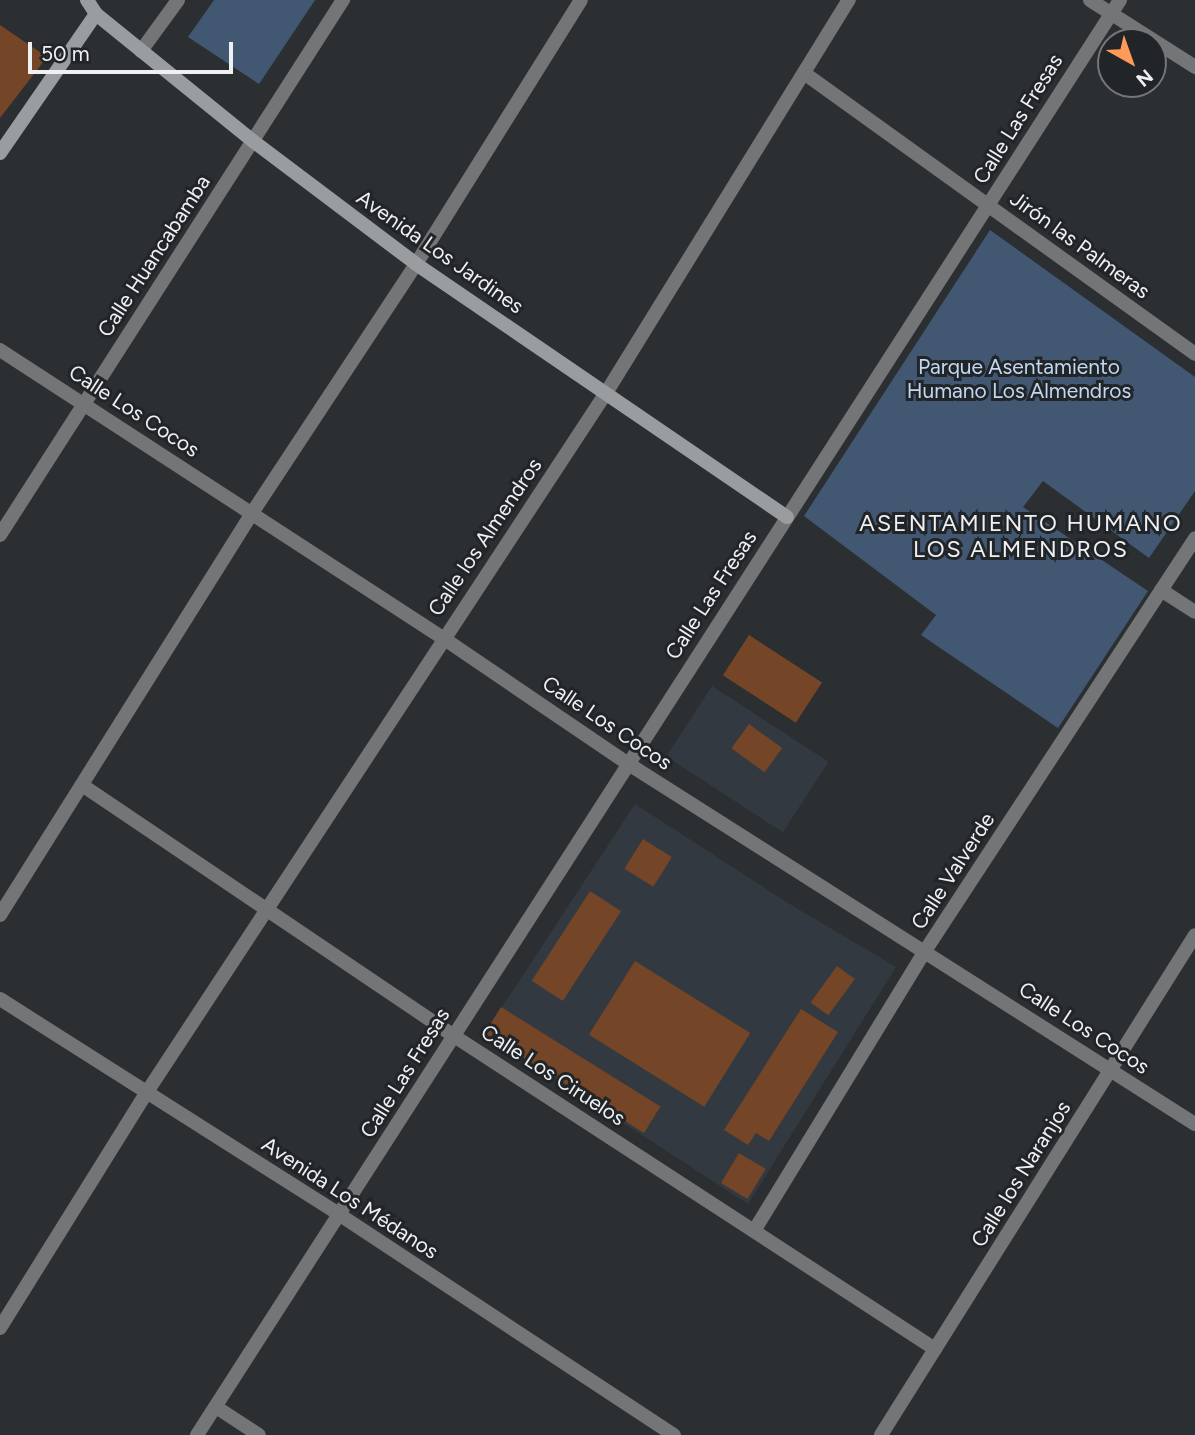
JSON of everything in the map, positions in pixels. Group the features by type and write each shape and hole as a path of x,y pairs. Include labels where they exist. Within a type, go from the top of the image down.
{"street":[{"name":"Avenida Los Jardines","path":"87,0 96,14 253,141 416,264 787,517"},
{"path":"141,51 178,0"},
{"name":"Calle Huancabamba","path":"0,535 343,0"},
{"path":"0,915 252,513 416,264 581,0"},
{"name":"Calle los Almendros","path":"0,1328 147,1092 606,393 849,0"},
{"path":"1090,0 1195,67"},
{"name":"Calle Las Fresas","path":"197,1435 1120,0"},
{"path":"0,153 96,14"},
{"name":"Jirón las Palmeras","path":"804,73 1195,354"},
{"name":"Calle Los Cocos","path":"0,350 443,638 627,763 1195,1124"},
{"name":"Calle Valverde","path":"754,1231 925,951 1195,539"},
{"path":"1161,590 1195,612"},
{"name":"Calle Los Ciruelos","path":"82,785 454,1035 935,1349"},
{"name":"Calle los Naranjos","path":"881,1435 1195,935"},
{"name":"Avenida Los Médanos","path":"0,999 340,1215 674,1435"},
{"path":"216,1407 258,1435"}],"shaded area":[{"path":"712,686 829,762 783,832 666,756"},
{"path":"635,804 788,903 896,967 748,1204 485,1033"}],"green space":[{"path":"214,0 315,0 259,84 188,37"},
{"name":"Parque Asentamiento Humano Los Almendros","path":"990,230 1195,377 1195,491 1149,558 1043,481 1023,507 1148,591 1058,728 921,635 936,615 804,516"}],"building":[{"path":"0,25 47,57 0,118"},
{"path":"749,635 822,682 796,723 723,675"},
{"path":"749,724 782,748 765,772 731,748"},
{"path":"643,839 672,857 653,887 624,869"},
{"path":"590,891 621,911 563,1001 532,981"},
{"path":"635,961 750,1033 704,1107 589,1035"},
{"path":"837,966 855,979 828,1015 811,1002"},
{"path":"501,1007 660,1107 644,1133 485,1033"},
{"path":"801,1009 838,1032 769,1141 756,1133 748,1145 724,1130"},
{"path":"739,1153 766,1169 748,1199 721,1183"}],"district":[{"name":"ASENTAMIENTO HUMANO LOS ALMENDROS","path":"1021,536"}]}
